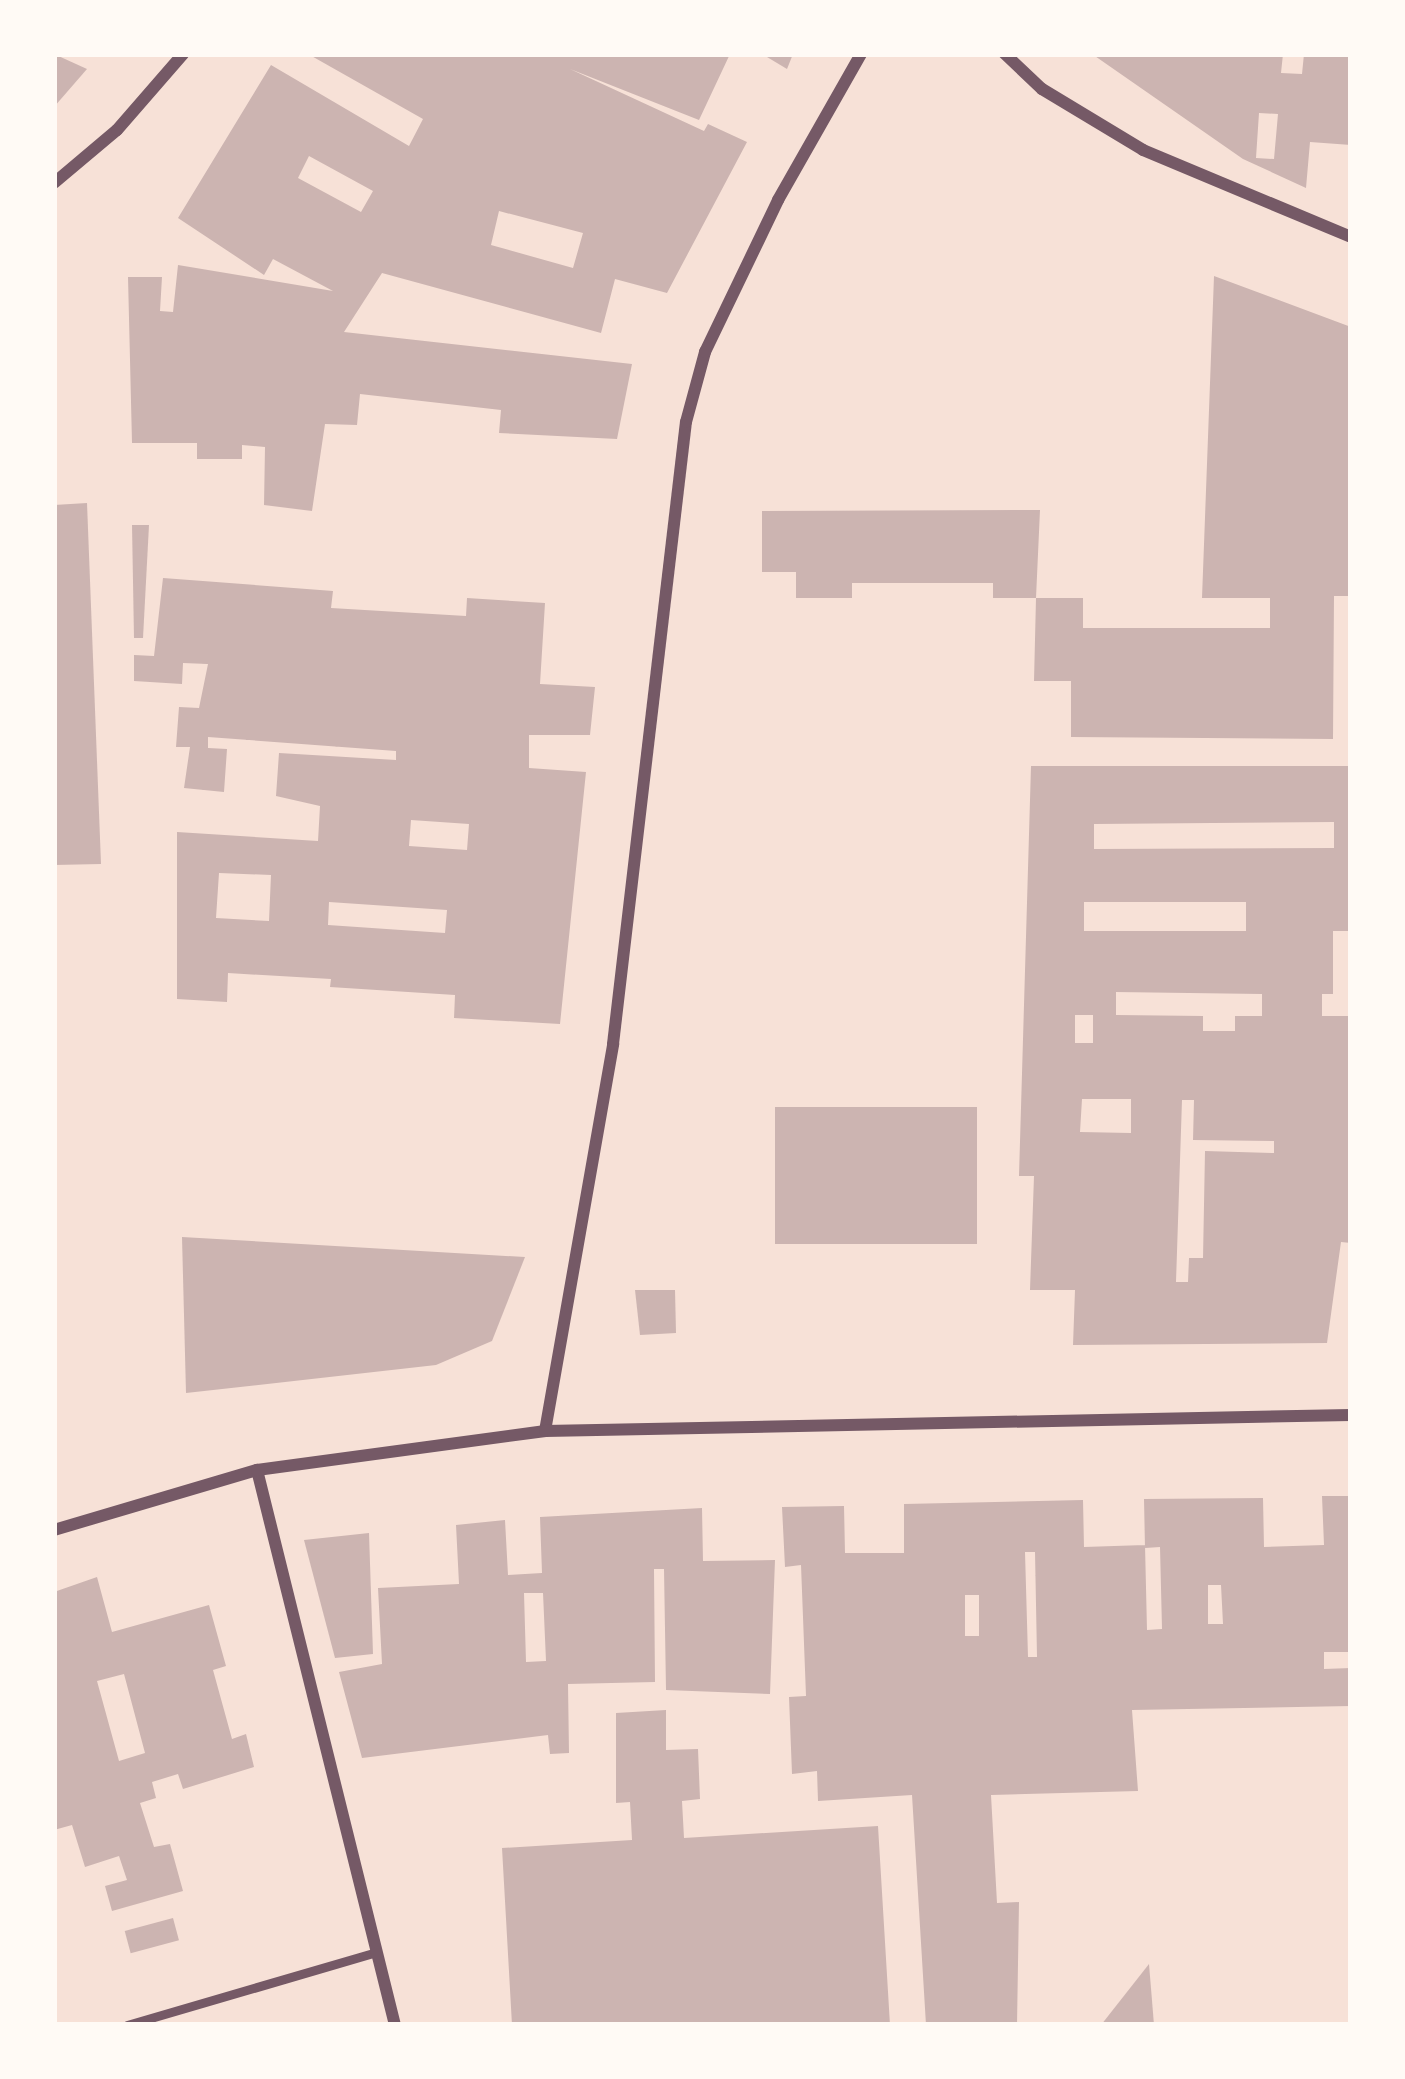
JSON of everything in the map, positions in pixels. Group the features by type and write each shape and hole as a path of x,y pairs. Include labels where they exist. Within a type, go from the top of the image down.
{"street":[{"path":"54,183 117,130 183,54"},
{"path":"545,1431 613,1044 686,422 716,330 861,54"},
{"path":"1005,54 1042,88 1143,150 1351,237"},
{"path":"54,1529 256,1470 545,1431 1351,1415"},
{"path":"256,1470 395,2025"}],"lane":[{"path":"127,2025 377,1952"}],"building":[{"path":"54,54 87,69 54,107"},
{"path":"308,54 730,54 699,120 570,69 704,131 708,124 747,142 667,293 615,279 601,333 382,273 344,332 632,364 617,439 499,433 501,410 360,394 357,425 325,424 312,511 264,505 265,447 242,445 242,459 197,459 197,443 132,443 128,277 162,277 160,311 173,312 178,265 333,291 273,259 264,275 178,218 271,65 409,146 423,119","holes":["309,156 373,191 361,212 298,178","499,211 583,233 573,268 491,245"]},
{"path":"762,54 793,54 787,69"},
{"path":"1092,54 1283,54 1281,73 1302,74 1304,54 1351,54 1351,145 1310,142 1306,188 1243,159","holes":["1259,113 1278,114 1274,159 1256,158"]},
{"path":"1214,276 1351,327 1351,596 1334,596 1333,739 1071,737 1071,681 1034,681 1036,598 1083,598 1083,628 1270,628 1270,598 1202,598"},
{"path":"87,503 101,864 54,865 54,505"},
{"path":"1040,510 1036,598 993,598 993,583 852,583 852,598 796,598 796,572 762,572 762,511"},
{"path":"132,525 149,525 143,638 134,638"},
{"path":"163,578 333,591 331,608 466,616 467,598 545,603 540,684 595,687 590,735 529,735 529,768 586,772 560,1024 454,1018 455,995 330,987 331,979 228,973 227,1002 177,999 177,832 318,841 320,806 276,796 279,753 396,760 396,751 208,737 208,748 227,749 224,792 184,788 190,747 176,747 179,707 199,708 208,664 183,663 182,684 134,681 134,655 154,656","holes":["411,820 469,824 467,850 409,846","219,873 271,875 269,921 216,918","329,902 447,910 445,933 328,925"]},
{"path":"1031,766 1351,766 1351,931 1333,931 1333,994 1322,994 1322,1016 1351,1016 1351,1243 1341,1242 1327,1343 1073,1345 1075,1290 1030,1290 1034,1176 1019,1176","holes":["1334,822 1334,848 1094,849 1094,824","1084,902 1246,902 1246,931 1084,931","1116,992 1262,994 1262,1016 1235,1016 1235,1031 1203,1031 1203,1016 1116,1015","1075,1015 1093,1015 1093,1043 1075,1043","1082,1099 1131,1099 1131,1133 1080,1132","1182,1100 1194,1100 1193,1140 1274,1141 1274,1153 1205,1151 1203,1258 1189,1258 1188,1282 1176,1282"]},
{"path":"775,1107 977,1107 977,1244 775,1244"},
{"path":"182,1237 525,1257 492,1341 436,1365 186,1393"},
{"path":"635,1290 675,1290 676,1333 640,1335"},
{"path":"1322,1496 1351,1496 1351,1652 1324,1652 1324,1669 1351,1668 1351,1706 1132,1710 1138,1791 991,1795 997,1903 1019,1902 1017,2025 926,2025 912,1795 818,1801 817,1771 792,1774 789,1697 806,1696 801,1565 785,1567 782,1507 844,1506 845,1553 904,1553 904,1504 1083,1500 1084,1547 1145,1545 1144,1499 1263,1498 1264,1547 1324,1545","holes":["1160,1547 1162,1629 1147,1630 1145,1548","1025,1552 1035,1552 1037,1657 1028,1657","1208,1585 1221,1585 1223,1624 1208,1624","965,1595 979,1595 979,1636 965,1636"]},
{"path":"702,1508 703,1561 775,1560 770,1694 666,1690 664,1569 654,1569 655,1682 568,1684 569,1753 550,1754 548,1735 362,1758 339,1672 382,1664 378,1588 459,1584 456,1525 505,1520 508,1575 542,1573 540,1517","holes":["524,1593 543,1593 546,1661 526,1662"]},
{"path":"369,1533 373,1654 335,1658 304,1540"},
{"path":"97,1577 112,1632 209,1605 226,1666 213,1670 232,1739 246,1734 254,1767 183,1789 178,1774 152,1782 156,1798 140,1803 154,1847 170,1844 183,1891 112,1911 105,1886 127,1880 119,1856 85,1867 72,1825 54,1830 54,1592","holes":["124,1674 145,1753 119,1761 97,1681"]},
{"path":"666,1710 666,1750 698,1749 700,1799 682,1801 684,1838 878,1826 890,2025 512,2025 502,1848 632,1840 630,1802 616,1803 616,1713"},
{"path":"173,1918 179,1940 131,1953 125,1931"},
{"path":"1149,1964 1154,2025 1101,2025"}]}
